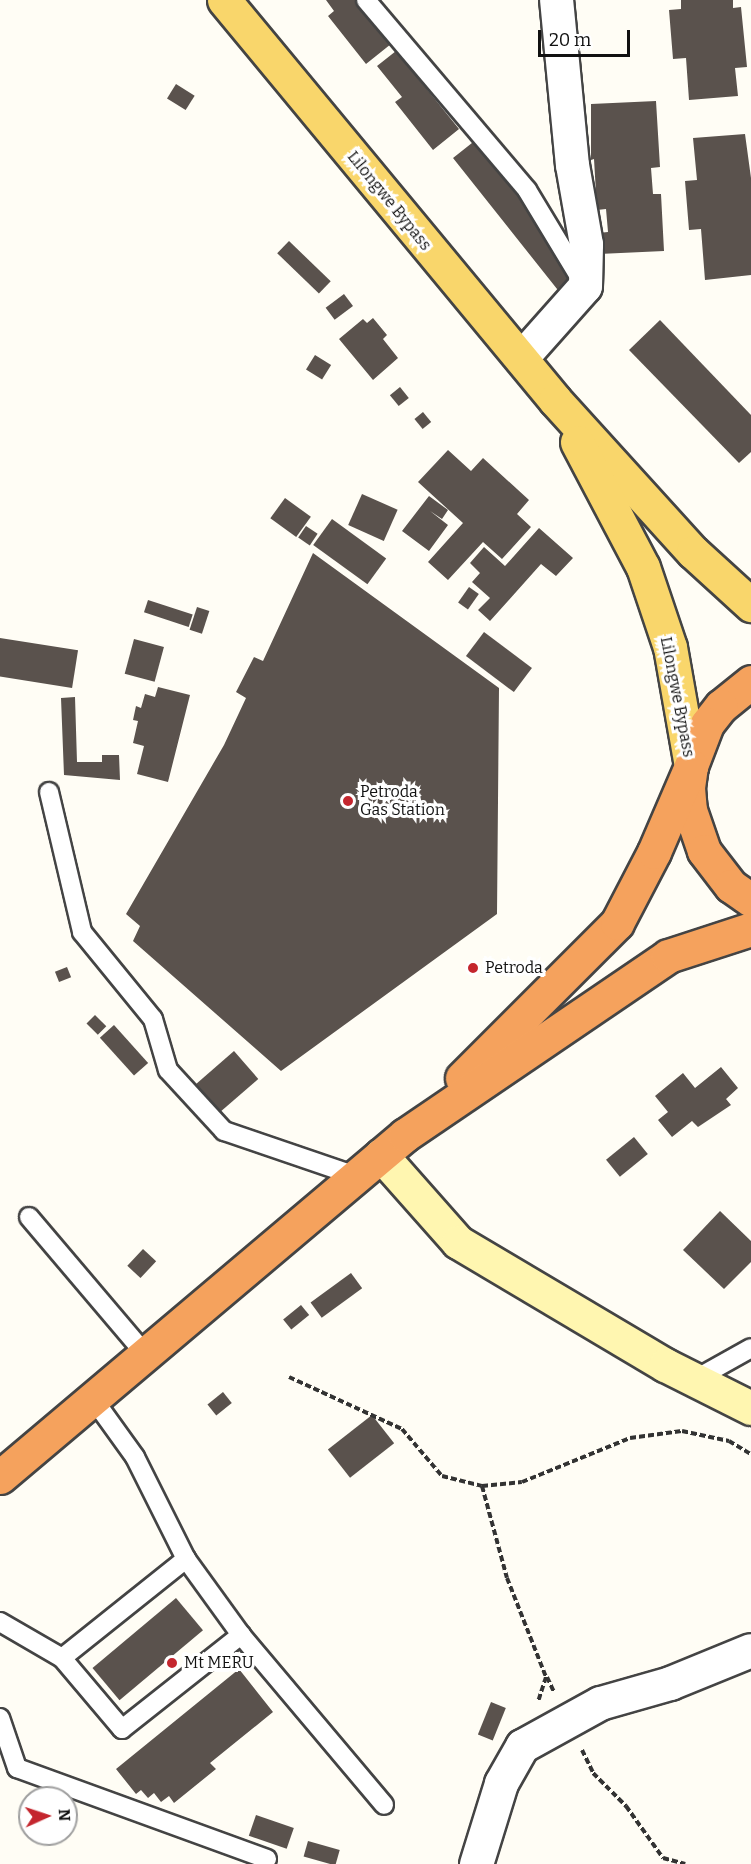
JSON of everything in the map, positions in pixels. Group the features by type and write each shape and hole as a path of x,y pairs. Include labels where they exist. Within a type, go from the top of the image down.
{"highway":[{"path":"0,1477 94,1400 145,1354 393,1145 617,923 654,852 707,724 722,706 751,682"},
{"path":"691,766 690,810 704,852 731,886 751,900"},
{"path":"393,1145 668,956 751,929"}],"main road":[{"name":"Lilongwe Bypass","path":"224,0 555,400 693,552 751,605"},
{"name":"Lilongwe Bypass","path":"555,400 643,567 670,647 691,766"}],"street":[{"path":"521,358 585,286 586,244 572,165 556,0"},
{"path":"393,1145 458,1242 694,1380 751,1408"},
{"path":"476,1864 501,1783 522,1746 568,1718 751,1650"}],"lane":[{"path":"366,0 527,190 585,286"},
{"path":"49,792 82,932 153,1019 168,1070 224,1131 356,1176"},
{"path":"29,1217 145,1354"},
{"path":"694,1380 751,1348"},
{"path":"94,1400 135,1457 186,1559 241,1635 384,1805"},
{"path":"62,1658 186,1559"},
{"path":"0,1622 62,1658 122,1729 241,1635"},
{"path":"0,1718 17,1768 267,1859"}],"path":[{"path":"289,1377 402,1429 442,1476 482,1486 522,1482 630,1438 682,1431 729,1441 751,1454"},
{"path":"482,1486 507,1578 546,1677 593,1773 626,1806 663,1858 685,1864"},
{"path":"522,1746 546,1677"}],"building":[{"path":"326,0 356,0 391,44 366,64 328,16 334,11"},
{"path":"681,0 733,0 733,8 741,7 747,67 735,68 738,96 689,100 686,58 673,59 669,10 681,9"},
{"path":"396,51 459,129 433,150 395,102 402,97 377,66"},
{"path":"176,84 195,96 186,110 167,98"},
{"path":"656,101 660,167 651,168 653,194 661,194 664,251 599,254 598,233 608,232 606,209 597,210 594,159 591,160 591,104"},
{"path":"745,134 751,178 751,275 705,280 701,229 689,230 685,181 697,180 693,138"},
{"path":"477,139 559,247 552,252 576,283 561,294 453,158"},
{"path":"289,241 331,281 319,294 277,253"},
{"path":"344,294 353,306 335,320 326,308"},
{"path":"373,318 387,335 383,339 398,358 373,380 339,339 363,319 367,323"},
{"path":"660,320 751,415 751,452 739,463 629,350"},
{"path":"315,355 331,365 322,379 306,369"},
{"path":"400,387 409,398 399,406 390,395"},
{"path":"423,412 431,422 423,429 414,419"},
{"path":"448,450 471,471 483,458 529,500 517,514 531,527 502,559 483,542 448,580 428,562 463,523 418,482"},
{"path":"362,494 398,510 384,541 348,525"},
{"path":"429,496 448,510 442,519 430,511 448,525 429,551 402,531"},
{"path":"285,498 311,517 296,537 270,518"},
{"path":"332,519 386,558 367,584 313,545"},
{"path":"306,526 318,534 310,545 298,538"},
{"path":"539,528 573,558 556,576 541,564 490,621 478,610 490,598 472,582 480,573 470,563 484,547 505,566"},
{"name":"Petroda Gas Station","path":"313,553 499,688 497,914 281,1071 133,941 140,926 126,914 224,745 246,698 236,692 254,657 263,661"},
{"path":"469,587 479,594 468,609 458,603"},
{"path":"148,600 193,615 189,627 144,612"},
{"path":"197,607 209,611 202,634 190,630"},
{"path":"484,632 532,668 514,692 466,656"},
{"path":"0,638 78,650 72,688 0,676"},
{"path":"134,639 164,647 155,682 125,674"},
{"path":"158,687 190,695 168,782 137,774 144,746 133,743 138,721 133,720 136,706 141,708 145,694 155,697"},
{"path":"75,697 77,762 102,762 102,755 119,755 120,780 64,775 61,698"},
{"path":"67,967 71,977 59,982 55,972"},
{"path":"95,1015 106,1026 98,1035 87,1023"},
{"path":"114,1025 148,1063 134,1076 100,1038"},
{"path":"234,1051 258,1079 218,1114 193,1086"},
{"path":"721,1067 738,1088 726,1099 731,1105 698,1127 692,1121 672,1137 658,1120 668,1112 655,1096 683,1073 695,1088"},
{"path":"634,1137 648,1154 620,1177 606,1160"},
{"path":"720,1211 751,1241 751,1262 724,1289 683,1250"},
{"path":"143,1249 156,1261 140,1278 127,1266"},
{"path":"351,1273 362,1288 322,1318 311,1302"},
{"path":"301,1305 309,1315 291,1330 283,1319"},
{"path":"223,1392 232,1403 216,1415 207,1405"},
{"path":"372,1415 394,1443 350,1478 328,1449"},
{"path":"176,1598 203,1630 119,1700 93,1668"},
{"path":"239,1669 273,1712 210,1763 216,1769 174,1803 169,1796 161,1802 154,1793 148,1798 141,1790 136,1794 116,1769"},
{"path":"491,1702 506,1708 493,1740 478,1734"},
{"path":"256,1815 294,1828 287,1849 249,1836"},
{"path":"308,1841 340,1850 336,1864 304,1856"}],"place":[{"name":"Petroda Gas Station","path":"348,801"},
{"name":"Petroda","path":"473,968"},
{"name":"Mt MERU","path":"172,1663"}]}
